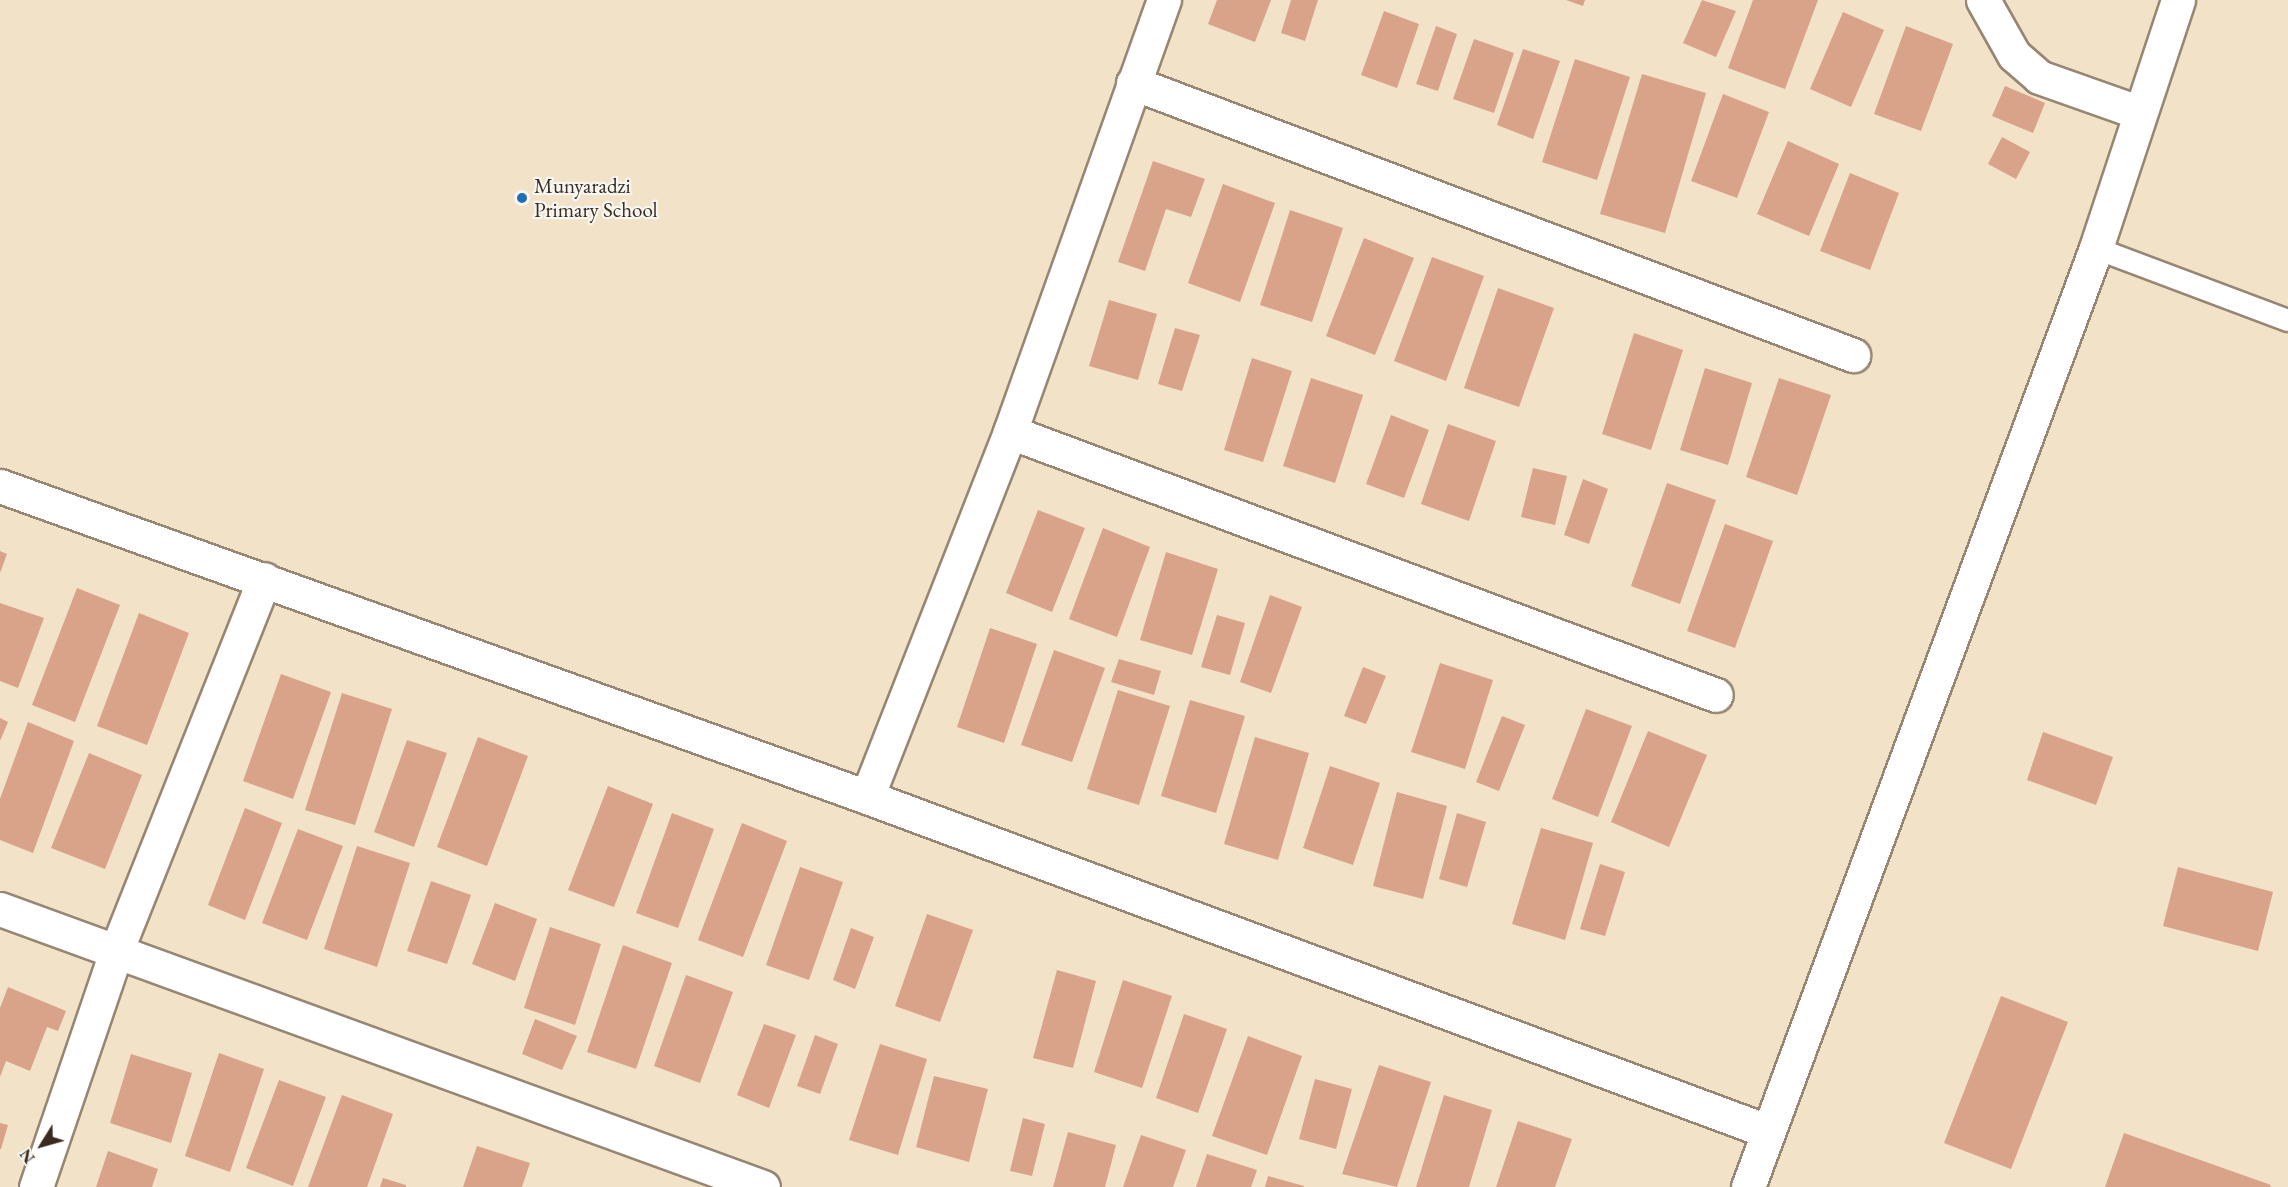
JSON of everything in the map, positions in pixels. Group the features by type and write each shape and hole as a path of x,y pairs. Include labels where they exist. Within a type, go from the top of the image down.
{"street":[{"path":"867,797 1010,432 1164,0"},
{"path":"1983,0 2014,55 2039,76 2138,112"},
{"path":"1748,1187 2096,248 2138,112 2178,0"},
{"path":"1133,83 1853,355"},
{"path":"1010,432 1716,695"},
{"path":"0,486 867,797 1767,1131"},
{"path":"36,1187 117,949 264,579"},
{"path":"0,909 117,949 763,1187"}],"lane":[{"path":"2096,248 2288,320"}],"building":[{"path":"1217,0 1271,0 1255,42 1208,24"},
{"path":"1291,0 1318,0 1305,41 1281,33"},
{"path":"1566,0 1585,0 1583,6"},
{"path":"1702,0 1736,11 1716,57 1683,43"},
{"path":"1753,0 1818,0 1785,89 1728,68"},
{"path":"1384,11 1419,24 1397,88 1361,75"},
{"path":"1843,12 1884,30 1851,107 1810,89"},
{"path":"1436,26 1457,34 1438,91 1416,84"},
{"path":"1906,26 1953,44 1921,131 1874,114"},
{"path":"1474,39 1514,53 1494,113 1453,99"},
{"path":"1523,49 1560,61 1533,139 1497,125"},
{"path":"1575,59 1630,77 1597,180 1542,162"},
{"path":"1642,74 1706,93 1665,233 1600,214"},
{"path":"2005,86 2045,103 2033,133 1992,116"},
{"path":"1723,94 1769,112 1737,198 1691,181"},
{"path":"2002,137 2030,152 2016,179 1988,164"},
{"path":"1788,141 1839,164 1809,236 1757,214"},
{"path":"1153,161 1205,179 1191,217 1166,209 1145,271 1118,262"},
{"path":"1850,173 1899,193 1870,270 1820,251"},
{"path":"1223,184 1275,203 1240,302 1188,283"},
{"path":"1290,210 1343,228 1312,322 1260,305"},
{"path":"1364,238 1414,258 1375,355 1326,336"},
{"path":"1432,257 1484,276 1446,381 1394,361"},
{"path":"1498,288 1554,308 1519,407 1464,388"},
{"path":"1109,300 1157,314 1138,380 1089,366"},
{"path":"1175,328 1200,335 1182,391 1158,384"},
{"path":"1634,333 1683,350 1651,450 1602,434"},
{"path":"1252,358 1292,371 1263,462 1224,450"},
{"path":"1705,368 1752,383 1728,465 1680,450"},
{"path":"1311,378 1363,395 1335,483 1283,466"},
{"path":"1779,378 1831,395 1797,495 1746,477"},
{"path":"1391,415 1429,430 1404,498 1366,484"},
{"path":"1448,424 1496,441 1469,521 1421,504"},
{"path":"1533,468 1567,476 1555,525 1521,517"},
{"path":"1583,479 1608,489 1589,544 1564,535"},
{"path":"1667,483 1716,500 1680,604 1631,586"},
{"path":"1038,510 1085,528 1052,612 1006,593"},
{"path":"1725,524 1773,541 1735,648 1687,631"},
{"path":"1103,528 1150,547 1117,637 1069,619"},
{"path":"0,551 7,554 0,573"},
{"path":"1166,552 1218,569 1192,655 1140,640"},
{"path":"77,588 120,605 75,722 32,705"},
{"path":"1270,595 1302,607 1271,693 1240,682"},
{"path":"0,603 44,618 18,688 0,681"},
{"path":"139,613 189,633 147,745 97,726"},
{"path":"1217,615 1245,623 1230,675 1201,667"},
{"path":"990,628 1037,644 1004,743 957,727"},
{"path":"1054,650 1105,668 1072,762 1021,745"},
{"path":"1119,659 1161,671 1154,695 1111,682"},
{"path":"1440,663 1493,680 1465,769 1411,752"},
{"path":"1363,667 1386,676 1366,724 1344,716"},
{"path":"281,674 331,692 293,799 243,781"},
{"path":"1118,690 1170,706 1139,805 1087,789"},
{"path":"342,693 392,709 355,825 305,810"},
{"path":"1190,700 1245,716 1216,813 1161,796"},
{"path":"1586,709 1632,726 1598,817 1552,799"},
{"path":"1502,716 1525,725 1499,791 1476,782"},
{"path":"0,718 8,722 0,741"},
{"path":"28,722 74,741 33,853 0,840 0,799"},
{"path":"1648,731 1707,755 1669,847 1611,822"},
{"path":"2043,732 2113,757 2096,805 2027,780"},
{"path":"478,737 528,756 487,866 437,847"},
{"path":"1255,737 1309,753 1278,860 1224,844"},
{"path":"407,740 447,753 414,847 374,832"},
{"path":"89,753 142,775 105,869 51,848"},
{"path":"1330,766 1380,783 1353,865 1303,848"},
{"path":"608,786 653,804 614,907 568,890"},
{"path":"1397,792 1447,806 1423,899 1373,886"},
{"path":"245,808 282,823 245,920 208,905"},
{"path":"672,813 714,829 678,928 636,913"},
{"path":"1457,813 1486,822 1467,887 1439,879"},
{"path":"742,823 787,841 743,957 698,940"},
{"path":"1541,828 1593,843 1565,940 1512,924"},
{"path":"298,829 343,846 307,940 262,923"},
{"path":"357,846 410,863 377,967 324,949"},
{"path":"1600,864 1625,872 1605,936 1580,929"},
{"path":"800,867 843,882 809,980 766,965"},
{"path":"2178,867 2273,892 2258,951 2163,926"},
{"path":"431,881 471,895 447,964 407,951"},
{"path":"495,903 537,919 515,981 472,964"},
{"path":"927,914 973,930 940,1022 895,1006"},
{"path":"550,927 601,944 575,1025 524,1008"},
{"path":"851,928 874,937 855,989 833,980"},
{"path":"623,945 672,963 636,1069 587,1052"},
{"path":"1057,970 1096,981 1073,1068 1033,1058"},
{"path":"686,975 733,992 700,1083 654,1066"},
{"path":"1123,980 1172,996 1142,1088 1094,1072"},
{"path":"8,987 66,1011 58,1031 47,1027 30,1071 6,1061 0,1077 0,1008"},
{"path":"2001,996 2068,1022 2011,1169 1944,1143"},
{"path":"1184,1014 1227,1029 1198,1113 1156,1098"},
{"path":"535,1019 577,1036 562,1070 522,1054"},
{"path":"764,1024 796,1035 769,1108 737,1095"},
{"path":"815,1035 838,1044 820,1094 797,1086"},
{"path":"1248,1036 1302,1056 1267,1155 1212,1136"},
{"path":"880,1044 927,1059 898,1155 849,1140"},
{"path":"219,1053 264,1069 230,1172 185,1156"},
{"path":"131,1054 192,1073 171,1143 110,1123"},
{"path":"1379,1065 1431,1082 1397,1187 1342,1174"},
{"path":"934,1076 988,1089 969,1162 916,1147"},
{"path":"1315,1079 1352,1089 1336,1149 1299,1139"},
{"path":"279,1080 326,1097 293,1186 246,1168"},
{"path":"342,1095 393,1114 367,1187 308,1187"},
{"path":"1444,1095 1492,1110 1469,1187 1416,1187"},
{"path":"1023,1118 1045,1124 1032,1176 1010,1171"},
{"path":"1518,1121 1572,1139 1555,1187 1496,1187"},
{"path":"0,1123 8,1125 1,1149 0,1149"},
{"path":"1068,1132 1116,1145 1105,1187 1053,1187"},
{"path":"2124,1133 2271,1185 2270,1187 2105,1187"},
{"path":"1141,1135 1186,1150 1173,1187 1123,1187"},
{"path":"477,1146 530,1163 522,1187 463,1187"},
{"path":"108,1151 158,1169 152,1187 96,1187"},
{"path":"1207,1154 1257,1170 1251,1187 1196,1187"},
{"path":"1268,1176 1304,1186 1304,1187 1265,1187"},
{"path":"383,1178 406,1185 406,1187 380,1187"}],"place":[{"name":"Munyaradzi Primary School","path":"522,198"}]}
